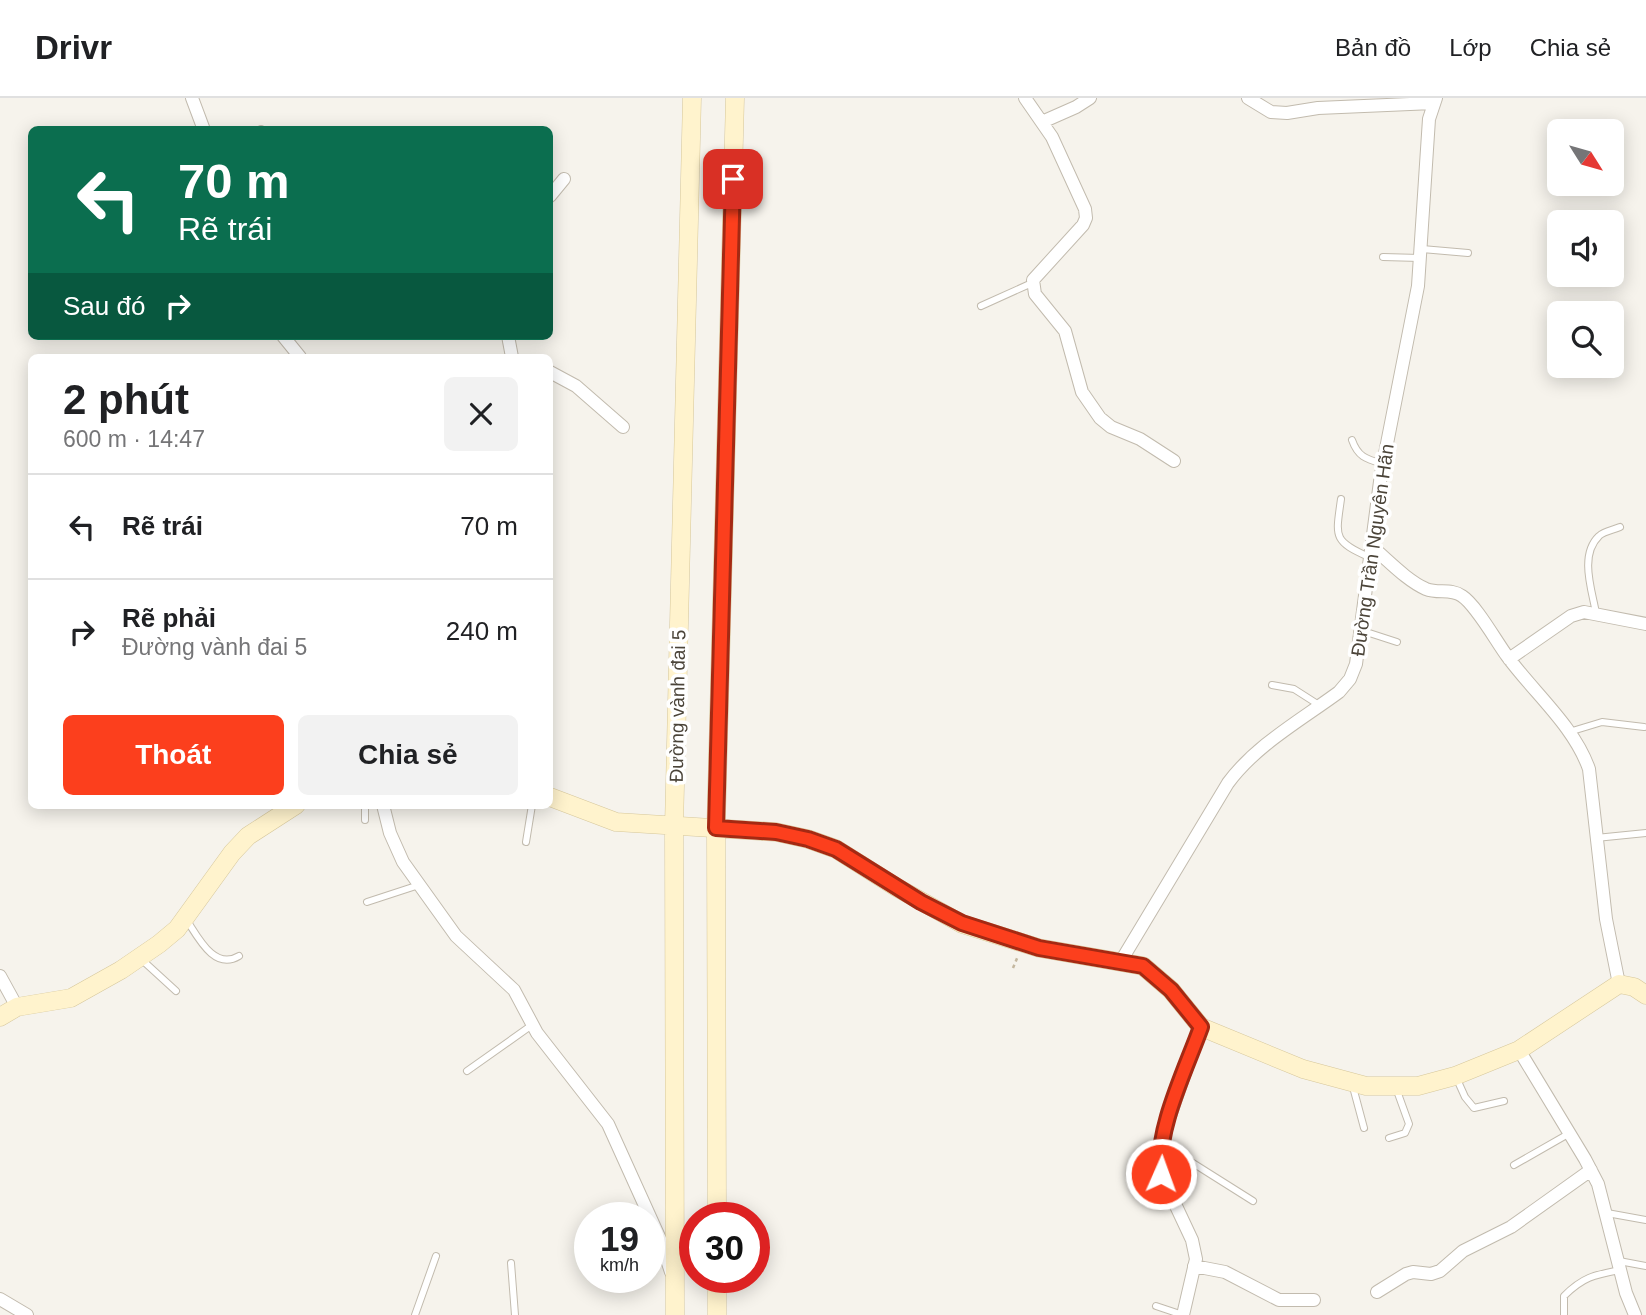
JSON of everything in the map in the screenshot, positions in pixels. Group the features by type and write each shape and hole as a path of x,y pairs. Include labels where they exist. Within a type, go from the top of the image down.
{"main road":[{"name":"Đường vành đai 5","path":"675,1315 674,826 692,98"},
{"path":"717,1202 716,828 736,98"},
{"path":"553,798 616,822 776,832 808,839 836,849 921,902 962,923 1039,948 1143,966 1171,990 1201,1027 1303,1069 1366,1086 1418,1086 1455,1076 1519,1051 1619,984 1634,987 1646,995"},
{"path":"0,1017 18,1007 71,998 139,958 177,929 232,853 248,836 290,809"},
{"path":"717,1293 717,1315"}],"street":[{"path":"192,98 202,126"},
{"path":"1025,98 1052,137 1080,197 1086,218 1083,225 1032,283 1035,294 1065,331 1082,392 1100,418 1111,427 1140,439 1174,461"},
{"path":"1042,122 1090,98"},
{"path":"1248,98 1271,112 1287,113 1318,107 1435,100"},
{"name":"Đường Trần Nguyên Hãn","path":"1121,961 1239,768 1339,692 1350,680 1356,664 1383,464 1418,286 1429,119 1435,100"},
{"path":"553,192 564,179"},
{"path":"286,340 298,354"},
{"path":"553,374 576,386 623,427"},
{"path":"1370,552 1422,587 1433,592 1454,592 1462,595 1584,755 1588,769 1606,919 1619,984"},
{"path":"1509,659 1571,616 1584,612 1646,624"},
{"path":"384,809 395,848 419,886 456,936 514,990 532,1025 608,1124 660,1239 676,1286"},
{"path":"0,976 18,1007"},
{"path":"1183,1315 1196,1259 1192,1240 1161,1174 1158,1155 1201,1027"},
{"path":"1519,1051 1598,1184 1626,1293 1636,1315"},
{"path":"1377,1292 1406,1274 1431,1274 1440,1271 1463,1251 1511,1227 1591,1170"},
{"path":"1195,1266 1226,1272 1279,1300 1314,1300"},
{"path":"0,1299 27,1315"}],"lane":[{"path":"1383,257 1421,253 1468,253"},
{"path":"981,306 1032,283"},
{"path":"1352,440 1357,453 1365,459 1383,464"},
{"path":"1341,499 1338,537 1344,546 1370,552"},
{"path":"1597,615 1588,557 1591,546 1601,534 1620,527"},
{"path":"1360,630 1397,642"},
{"path":"1272,685 1294,689 1321,706"},
{"path":"1569,732 1602,722 1644,727"},
{"path":"365,809 365,820"},
{"path":"526,842 531,809"},
{"path":"1596,838 1646,833"},
{"path":"367,902 419,886"},
{"path":"185,917 206,948 222,960 232,960 239,956"},
{"path":"139,958 176,991"},
{"path":"467,1071 532,1025"},
{"path":"1455,1076 1465,1097 1474,1108 1504,1101"},
{"path":"1352,1082 1364,1128"},
{"path":"1389,1138 1405,1133 1409,1124 1395,1086"},
{"path":"1514,1165 1570,1133"},
{"path":"1161,1143 1253,1201"},
{"path":"1605,1213 1646,1220"},
{"path":"415,1315 436,1256"},
{"path":"511,1263 515,1315"},
{"path":"1564,1315 1564,1296 1579,1281 1618,1265 1646,1266"},
{"path":"1156,1306 1183,1315"}],"route":[{"path":"733,179 716,828 776,832 808,839 836,849 921,902 992,935 1092,959 1143,966 1171,990 1201,1027 1163,1136 1158,1155 1161,1174"}]}
